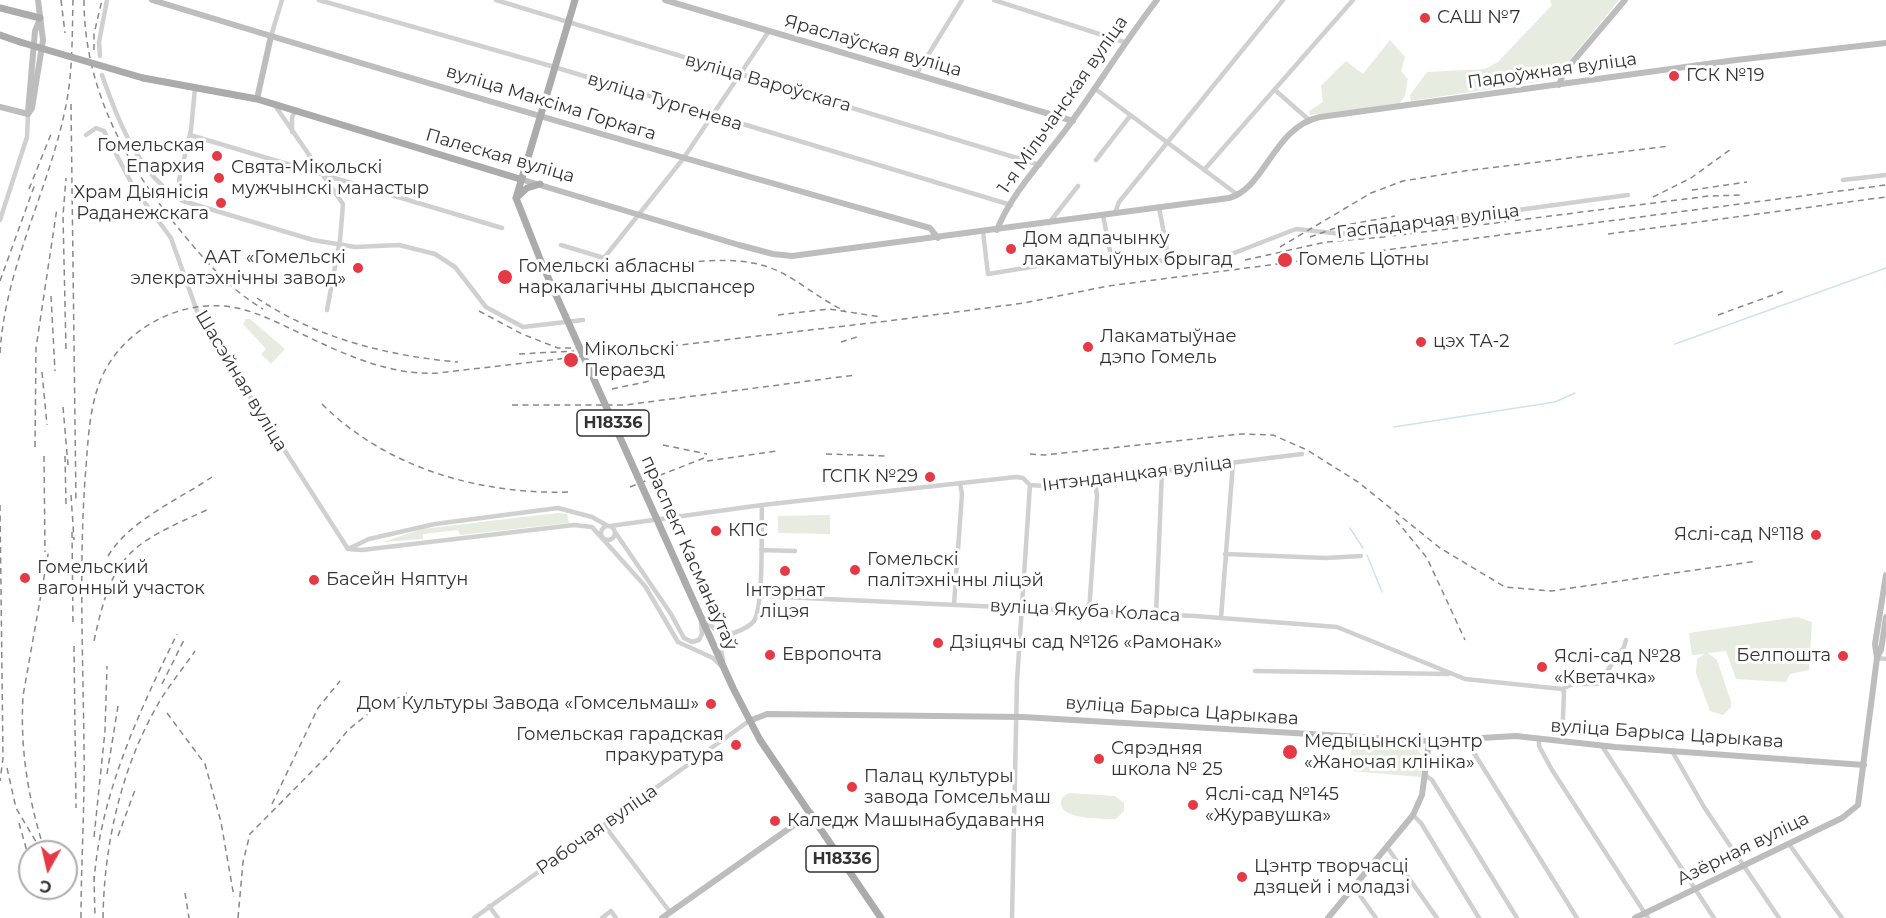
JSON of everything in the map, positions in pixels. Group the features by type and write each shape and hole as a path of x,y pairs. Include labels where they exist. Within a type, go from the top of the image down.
{"main road":[{"path":"28,114 32,108 34,31 40,18 38,0"},
{"name":"вуліца Максіма Горкага","path":"152,0 683,159 930,228 938,238"},
{"path":"516,198 575,0"},
{"name":"Яраслаўская вуліца","path":"665,0 917,73 1072,121"},
{"name":"1-я Мільчанская вуліца","path":"997,230 1011,205 1072,121 1124,42 1157,0"},
{"path":"1559,85 1564,72 1625,0"},
{"path":"0,8 40,18"},
{"name":"Палеская вуліца","path":"0,35 143,78 274,104 294,114 785,256 983,232 1238,195"},
{"path":"256,99 271,36"},
{"name":"Падоўжная вуліца","path":"1238,195 1292,130 1309,120 1736,60 1886,44"},
{"path":"28,114 34,71"},
{"path":"17,111 28,102"},
{"path":"0,107 28,114"},
{"path":"516,198 527,188 540,184"},
{"name":"праспект Касманаўтаў","path":"516,198 542,264 749,721 881,918"},
{"path":"1864,765 1877,658 1875,644 1886,575"},
{"path":"1877,658 1881,650 1886,617"},
{"name":"вуліца Барыса Царыкава","path":"749,721 767,714 1016,717 1429,741 1516,736 1602,746 1864,765"},
{"path":"1328,918 1413,815 1420,800 1429,741"},
{"name":"Азёрная вуліца","path":"1635,918 1646,916 1694,889 1850,813 1860,801 1864,765"},
{"path":"662,918 811,813"}],"street":[{"path":"100,56 100,32 107,0"},
{"path":"271,36 282,0"},
{"name":"вуліца Тургенева","path":"319,0 1011,205"},
{"name":"вуліца Вароўскага","path":"496,0 1040,165"},
{"path":"917,73 962,0"},
{"path":"994,0 1124,42"},
{"path":"1115,213 1119,202 1166,142 1283,0"},
{"path":"1204,170 1353,0"},
{"path":"561,244 604,258 683,159 769,31"},
{"path":"102,75 111,102 148,171 165,191 183,201 313,240 339,245 399,245 435,254 455,267 486,307 524,327 583,320"},
{"path":"183,201 179,180 190,135 195,88"},
{"path":"1094,88 1238,195"},
{"path":"1275,90 1309,120"},
{"path":"274,104 281,117 325,174 343,204 339,245 327,310"},
{"path":"0,220 27,137 28,114"},
{"path":"292,132 294,114"},
{"name":"Палеская вуліца","path":"281,117 294,114"},
{"path":"1096,160 1130,116"},
{"name":"Шасэйная вуліца","path":"86,135 96,128 104,131 134,188 171,238 200,317 348,549"},
{"path":"190,135 502,228"},
{"path":"1843,180 1886,175"},
{"path":"1049,223 1078,186"},
{"name":"Гаспадарчая вуліца","path":"983,232 988,274 1086,258 1124,264 1229,255 1296,229 1342,234 1628,195"},
{"path":"1159,207 1169,261"},
{"path":"1103,215 1110,251 1108,260"},
{"name":"Інтэнданцкая вуліца","path":"612,528 624,522 960,483 1016,477 1023,478 1030,485 1044,486 1302,454"},
{"path":"1221,618 1233,463"},
{"path":"1156,615 1162,471"},
{"path":"1089,612 1097,496 1095,479"},
{"path":"954,604 962,494 960,483"},
{"path":"1012,918 1016,717 1030,485"},
{"path":"724,668 722,643 732,633 754,621 761,596 762,505"},
{"path":"348,549 369,539 435,524 558,508 592,517 612,528 687,640 697,642 701,637 699,612"},
{"path":"348,549 377,549 582,525 596,529 645,586 678,642 713,658 724,668"},
{"path":"603,537 602,529 612,528"},
{"path":"603,537 610,539 612,528"},
{"path":"760,550 795,551"},
{"path":"1225,554 1326,558 1361,556"},
{"name":"вуліца Якуба Коласа","path":"761,596 1221,618 1337,627 1451,674"},
{"path":"699,612 715,628 732,633"},
{"path":"1255,671 1430,676 1451,674 1464,679 1562,689 1573,684 1598,684 1624,647 1626,640"},
{"path":"1877,658 1886,659"},
{"path":"1562,689 1564,692 1562,742"},
{"name":"Рабочая вуліца","path":"474,918 749,721"},
{"path":"1470,739 1474,753 1577,918"},
{"path":"1539,740 1539,746 1552,770 1646,916"},
{"path":"1602,746 1714,918"},
{"path":"1672,751 1704,807 1779,918"},
{"path":"1425,774 1432,780 1516,918"},
{"path":"1413,815 1421,823 1479,918"},
{"path":"604,825 670,912"},
{"path":"1789,844 1842,918"},
{"path":"1387,847 1437,918"},
{"path":"1354,887 1376,918"},
{"path":"489,906 498,918"},
{"path":"602,918 611,911 616,918"}],"shaded area":[{"path":"1550,0 1619,0 1567,63 1543,81 1411,101 1410,95 1427,72 1485,69 1498,62 1552,5"},
{"path":"1390,40 1405,57 1401,71 1408,79 1405,96 1399,104 1310,115 1309,111 1323,102 1321,86 1346,61 1363,74"},
{"path":"246,319 250,319 285,349 271,364 261,354 266,349 243,324"},
{"path":"558,513 567,514 569,523 460,535 458,530 423,534 423,539 383,542 422,529"},
{"path":"830,515 830,534 778,533 778,516"},
{"path":"1797,617 1812,622 1809,670 1790,674 1786,682 1736,679 1726,651 1708,653 1717,660 1731,702 1731,707 1723,715 1710,711 1696,673 1697,659 1705,654 1692,655 1689,633"},
{"path":"1351,741 1414,745 1423,757 1421,777 1351,771"},
{"path":"1070,793 1115,796 1124,803 1124,811 1116,819 1074,815 1062,808 1062,799"}],"waterway":[{"path":"1675,344 1886,268"},
{"path":"1394,427 1555,402 1575,393"},
{"path":"1350,528 1363,548"},
{"path":"1367,555 1382,592"}],"railway":[{"path":"61,0 65,33"},
{"path":"0,353 4,322 18,260 58,140 68,96 73,0"},
{"path":"84,0 86,33 92,65 101,96 127,154 163,209 202,256 230,285 263,309"},
{"path":"94,50 94,34 102,0"},
{"path":"71,104 76,503"},
{"path":"29,189 51,134"},
{"path":"1280,247 1371,193 1403,181 1464,171 1669,146"},
{"path":"1653,197 1691,178 1731,149"},
{"path":"66,178 63,216 66,349"},
{"path":"1692,190 1747,182"},
{"path":"0,281 35,184"},
{"path":"81,918 84,768 82,546 91,416 101,379 118,351 143,328 173,313 206,306 233,307 258,314 370,363 404,371 438,373 888,321 1024,303 1108,286 1886,185"},
{"path":"1245,260 1326,242 1384,237 1709,196 1744,195"},
{"path":"1608,234 1886,197"},
{"path":"35,447 36,348 57,208"},
{"path":"1310,237 1341,226 1395,216"},
{"path":"636,268 726,260 762,265 786,275 845,311"},
{"path":"1718,315 1784,291"},
{"path":"51,296 55,371"},
{"path":"257,298 303,324 353,343 405,355 458,362"},
{"path":"778,315 829,309 881,317"},
{"path":"479,311 522,334 558,348 593,348"},
{"path":"841,342 857,337"},
{"path":"519,354 574,351"},
{"path":"42,372 47,425"},
{"path":"512,405 625,405 855,375"},
{"path":"612,389 650,381"},
{"path":"322,404 348,427 376,446 437,473 470,483 504,489 571,492"},
{"path":"63,407 68,465"},
{"path":"1030,454 1045,455 1241,434 1273,435 1307,450 1358,482 1440,548 1505,587 1551,591 1757,561"},
{"path":"663,445 707,454"},
{"path":"707,461 777,451"},
{"path":"826,454 888,456"},
{"path":"44,456 45,552"},
{"path":"65,456 66,504"},
{"path":"630,487 704,458"},
{"path":"108,556 117,543 142,521 212,477"},
{"path":"71,495 74,540"},
{"path":"0,505 3,758 0,781"},
{"path":"94,641 109,588 129,555 142,543 160,532 209,509"},
{"path":"1396,520 1427,558 1465,640"},
{"path":"72,532 73,625"},
{"path":"42,840 26,773 22,716 23,696 49,549"},
{"path":"94,882 104,818 113,786 149,693 177,634"},
{"path":"162,684 184,640"},
{"path":"74,646 76,808"},
{"path":"103,918 107,861 126,777 147,724 161,699 195,651"},
{"path":"94,837 105,731 107,666"},
{"path":"272,804 318,708 340,681"},
{"path":"238,918 243,862 250,834 327,756 348,730 368,714 407,693"},
{"path":"107,774 118,706"},
{"path":"167,713 205,764 221,822 234,897"},
{"path":"7,768 16,808 35,840"},
{"path":"118,836 135,790"},
{"path":"19,823 24,840"},
{"path":"94,876 95,918"},
{"path":"185,893 189,918"}],"place":[{"name":"САШ №7","path":"1425,18"},
{"name":"ГСК №19","path":"1674,76"},
{"name":"Гомельская Епархия","path":"217,156"},
{"name":"Свята-Мікольскі мужчынскі манастыр","path":"219,178"},
{"name":"Храм Дыянісія Раданежскага","path":"221,203"},
{"name":"Дом адпачынку лакаматыўных брыгад","path":"1011,249"},
{"name":"Гомель Цотны","path":"1285,260"},
{"name":"ААТ «Гомельскі элекратэхнічны завод»","path":"358,268"},
{"name":"Гомельскі абласны наркалагічны дыспансер","path":"505,277"},
{"name":"цэх ТА-2","path":"1421,342"},
{"name":"Лакаматыўнае дэпо Гомель","path":"1088,347"},
{"name":"Мікольскі Пераезд","path":"571,360"},
{"name":"ГСПК №29","path":"930,477"},
{"name":"КПС","path":"716,531"},
{"name":"Яслі-сад №118","path":"1816,535"},
{"name":"Гомельскі палітэхнічны ліцэй","path":"855,570"},
{"name":"Інтэрнат ліцэя","path":"785,571"},
{"name":"Гомельский вагонный участок","path":"25,578"},
{"name":"Басейн Няптун","path":"314,580"},
{"name":"Дзіцячы сад №126 «Рамонак»","path":"938,643"},
{"name":"Европочта","path":"770,655"},
{"name":"Белпошта","path":"1843,656"},
{"name":"Яслі-сад №28 «Кветачка»","path":"1542,667"},
{"name":"Дом Культуры Завода «Гомсельмаш»","path":"711,704"},
{"name":"Гомельская гарадская пракуратура","path":"736,745"},
{"name":"Медыцынскі цэнтр «Жаночая клініка»","path":"1290,752"},
{"name":"Сярэдняя школа № 25","path":"1099,759"},
{"name":"Палац культуры завода Гомсельмаш","path":"852,787"},
{"name":"Яслі-сад №145 «Журавушка»","path":"1193,805"},
{"name":"Каледж Машынабудавання","path":"775,821"},
{"name":"Цэнтр творчасці дзяцей і моладзі","path":"1242,877"}]}
